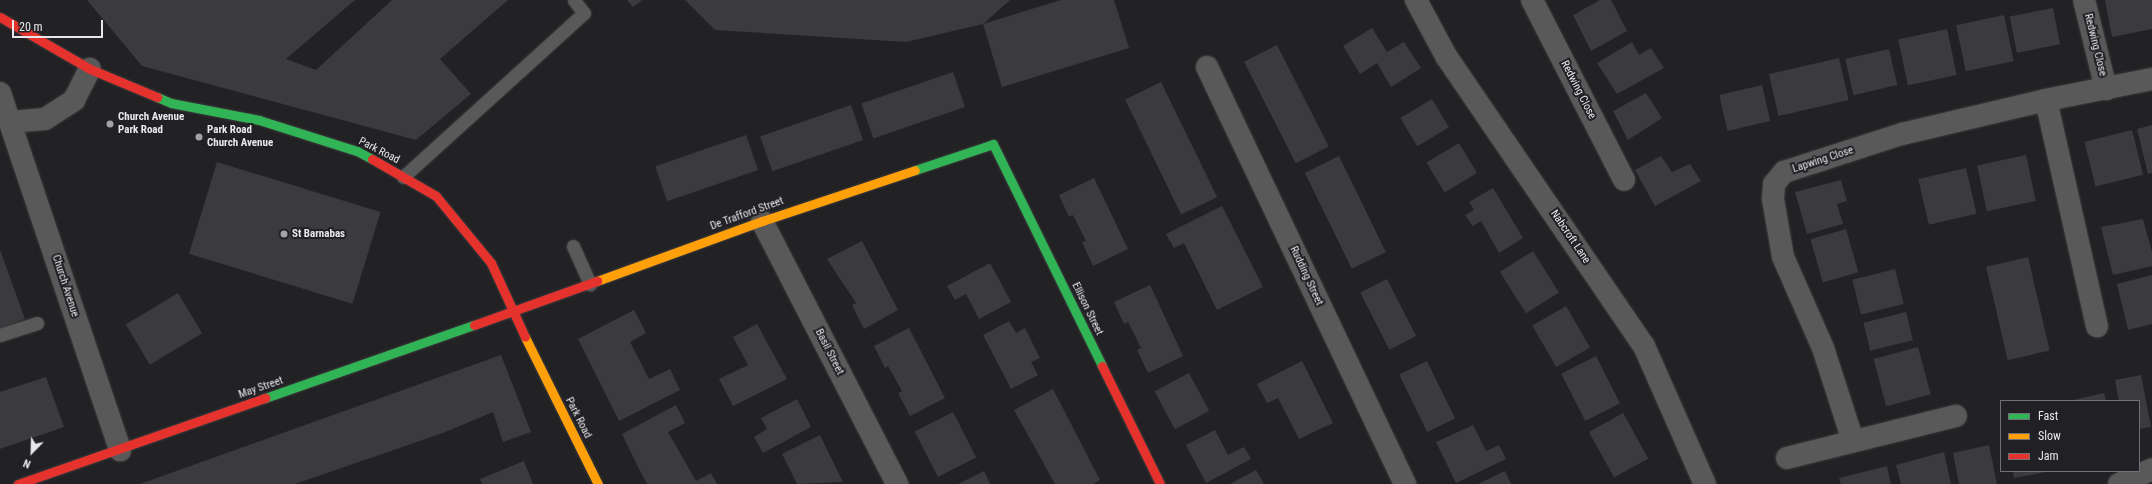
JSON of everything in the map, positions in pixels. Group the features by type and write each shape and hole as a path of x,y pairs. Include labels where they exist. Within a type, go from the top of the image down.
{"street":[{"name":"Nabcroft Lane","path":"1416,0 1446,56 1644,346 1705,484"},
{"name":"Redwing Close","path":"1532,0 1624,180"},
{"name":"Redwing Close","path":"2084,0 2106,89"},
{"name":"Park Road","path":"0,17 90,69 171,103 259,120 358,151 436,196 491,263 512,312 598,484"},
{"name":"Rudding Street","path":"1207,67 1405,484"},
{"path":"10,122 45,119 74,100 90,69"},
{"name":"Lapwing Close","path":"1853,441 1823,348 1783,257 1773,199 1774,184 1784,172 1902,134 2046,100 2152,79"},
{"name":"Church Avenue","path":"0,93 120,450"},
{"path":"2046,100 2097,326"},
{"name":"De Trafford Street","path":"512,312 762,221 993,144"},
{"name":"Ellison Street","path":"993,144 1160,484"},
{"name":"Basil Street","path":"762,221 896,484"},
{"name":"May Street","path":"18,484 120,450 512,312"},
{"path":"1787,458 1956,416"},
{"path":"2119,484 2152,469"}],"lane":[{"path":"403,177 584,13 574,0"},
{"path":"573,246 590,284"},
{"path":"0,335 38,323"}],"building":[{"path":"87,0 355,0 286,59 316,70 392,0 508,0 440,59 471,94 416,140 142,66"},
{"path":"627,0 642,0 633,7"},
{"path":"685,0 1010,0 983,24 906,42 715,30"},
{"path":"1061,0 1114,0 1129,48 1002,87 983,24"},
{"path":"1600,0 1611,0 1627,31 1591,51 1573,15"},
{"path":"2105,0 2152,0 2152,29 2112,37"},
{"path":"2053,8 2060,44 2017,53 2010,16"},
{"path":"2004,15 2014,61 1966,71 1956,25"},
{"path":"1372,28 1387,52 1404,42 1421,68 1391,87 1377,63 1360,74 1343,46"},
{"path":"1947,29 1957,75 1908,85 1898,39"},
{"path":"1632,42 1639,55 1651,48 1664,68 1617,94 1597,63"},
{"path":"1277,45 1329,147 1296,163 1244,62"},
{"path":"1889,49 1897,85 1853,95 1845,59"},
{"path":"1839,58 1849,100 1779,116 1769,74"},
{"path":"953,72 965,107 873,139 861,104"},
{"path":"1161,82 1217,197 1181,215 1125,100"},
{"path":"1762,85 1770,121 1727,131 1719,95"},
{"path":"1646,93 1662,118 1628,140 1613,111"},
{"path":"1432,99 1449,127 1417,146 1400,118"},
{"path":"851,105 863,140 772,171 760,136"},
{"path":"2152,125 2152,173 2148,174 2137,129"},
{"path":"2132,130 2143,175 2096,186 2084,142"},
{"path":"746,135 758,170 667,201 655,166"},
{"path":"1459,143 1477,173 1444,193 1426,163"},
{"path":"2026,155 2036,201 1987,211 1977,165"},
{"path":"1339,156 1386,252 1352,269 1305,173"},
{"path":"1661,156 1672,172 1690,164 1701,181 1655,206 1635,170"},
{"name":"St Barnabas","path":"217,162 381,212 352,304 189,254"},
{"path":"1966,168 1977,214 1929,225 1918,179"},
{"path":"1094,178 1128,249 1093,266 1082,242 1086,241 1073,215 1069,217 1059,195"},
{"path":"1841,180 1847,201 1837,204 1843,224 1807,234 1795,192"},
{"path":"1493,188 1523,238 1499,253 1481,221 1473,226 1465,215 1474,210 1469,202"},
{"path":"1222,206 1263,287 1217,310 1184,243 1174,248 1166,234"},
{"path":"2143,219 2152,252 2152,266 2113,275 2101,227"},
{"path":"1846,229 1858,272 1823,282 1810,239"},
{"path":"862,241 898,310 864,329 852,305 856,303 827,259"},
{"path":"0,250 25,319 0,329"},
{"path":"1533,251 1559,293 1526,313 1500,272"},
{"path":"2028,257 2050,351 2008,360 1986,267"},
{"path":"990,263 1011,302 979,319 966,294 955,300 947,286"},
{"path":"1895,269 1904,304 1861,315 1852,280"},
{"path":"2152,275 2152,324 2128,330 2117,284"},
{"path":"1387,279 1416,336 1389,350 1360,293"},
{"path":"1150,285 1183,356 1148,373 1137,350 1141,348 1128,322 1124,324 1114,302"},
{"path":"178,293 202,333 150,365 126,324"},
{"path":"1566,306 1590,348 1556,367 1532,326"},
{"path":"634,310 646,333 630,342 649,379 670,369 680,390 619,421 578,339"},
{"path":"1906,312 1913,340 1870,351 1863,323"},
{"path":"1009,321 1016,333 1025,328 1040,358 1031,362 1038,375 1011,389 983,335"},
{"path":"757,324 787,379 733,406 719,379 748,365 733,337"},
{"path":"909,328 945,398 910,416 898,393 902,391 888,366 885,368 874,346"},
{"path":"1918,347 1931,394 1886,406 1874,359"},
{"path":"501,355 531,432 503,442 493,412 443,433 295,484 140,484"},
{"path":"1596,356 1620,403 1585,421 1561,374"},
{"path":"1302,361 1333,423 1299,439 1278,398 1267,403 1257,384"},
{"path":"1427,361 1455,419 1427,432 1399,375"},
{"path":"1189,373 1209,411 1175,429 1155,391"},
{"path":"2141,375 2151,427 2140,429 2140,400 2119,400 2115,380"},
{"path":"46,377 64,427 0,449 0,392"},
{"path":"1053,389 1100,480 1093,484 1055,484 1014,410"},
{"path":"2104,393 2106,400 2073,400"},
{"path":"797,399 811,427 763,453 754,437 767,429 761,418"},
{"path":"676,405 685,423 668,432 696,481 711,473 717,484 647,484 641,473 622,434"},
{"path":"953,412 976,457 938,477 915,432"},
{"path":"1623,413 1648,458 1614,477 1589,432"},
{"path":"1473,425 1486,451 1499,445 1506,459 1456,483 1436,442"},
{"path":"1215,430 1228,455 1244,447 1251,459 1206,483 1186,445"},
{"path":"820,435 843,482 797,484 782,454"},
{"path":"1989,445 1997,484 1959,484 1953,453"},
{"path":"1944,452 1951,484 1901,484 1896,465"},
{"path":"524,461 533,484 482,484 480,479"},
{"path":"1887,466 1891,484 1841,484 1839,478"},
{"path":"1256,470 1264,484 1230,484"},
{"path":"984,471 990,484 958,484"},
{"path":"1505,471 1511,484 1478,484"},
{"path":"2013,472 2046,472 2014,478"}],"traffic: fast":[{"path":"157,97 171,103 259,120 357,151 372,159"},
{"path":"915,170 993,144 1102,366"},
{"path":"265,398 474,325"}],"traffic: slow":[{"path":"597,281 762,221 915,170"},
{"path":"525,337 598,484"}],"traffic: jam":[{"path":"0,17 90,69 157,97"},
{"path":"372,159 436,196 491,263 525,337"},
{"path":"474,325 597,281"},
{"path":"1102,366 1160,484"},
{"path":"18,484 265,398"}],"place":[{"name":"Church Avenue Park Road","path":"110,124"},
{"name":"Park Road Church Avenue","path":"199,137"},
{"name":"St Barnabas","path":"284,234"}]}
